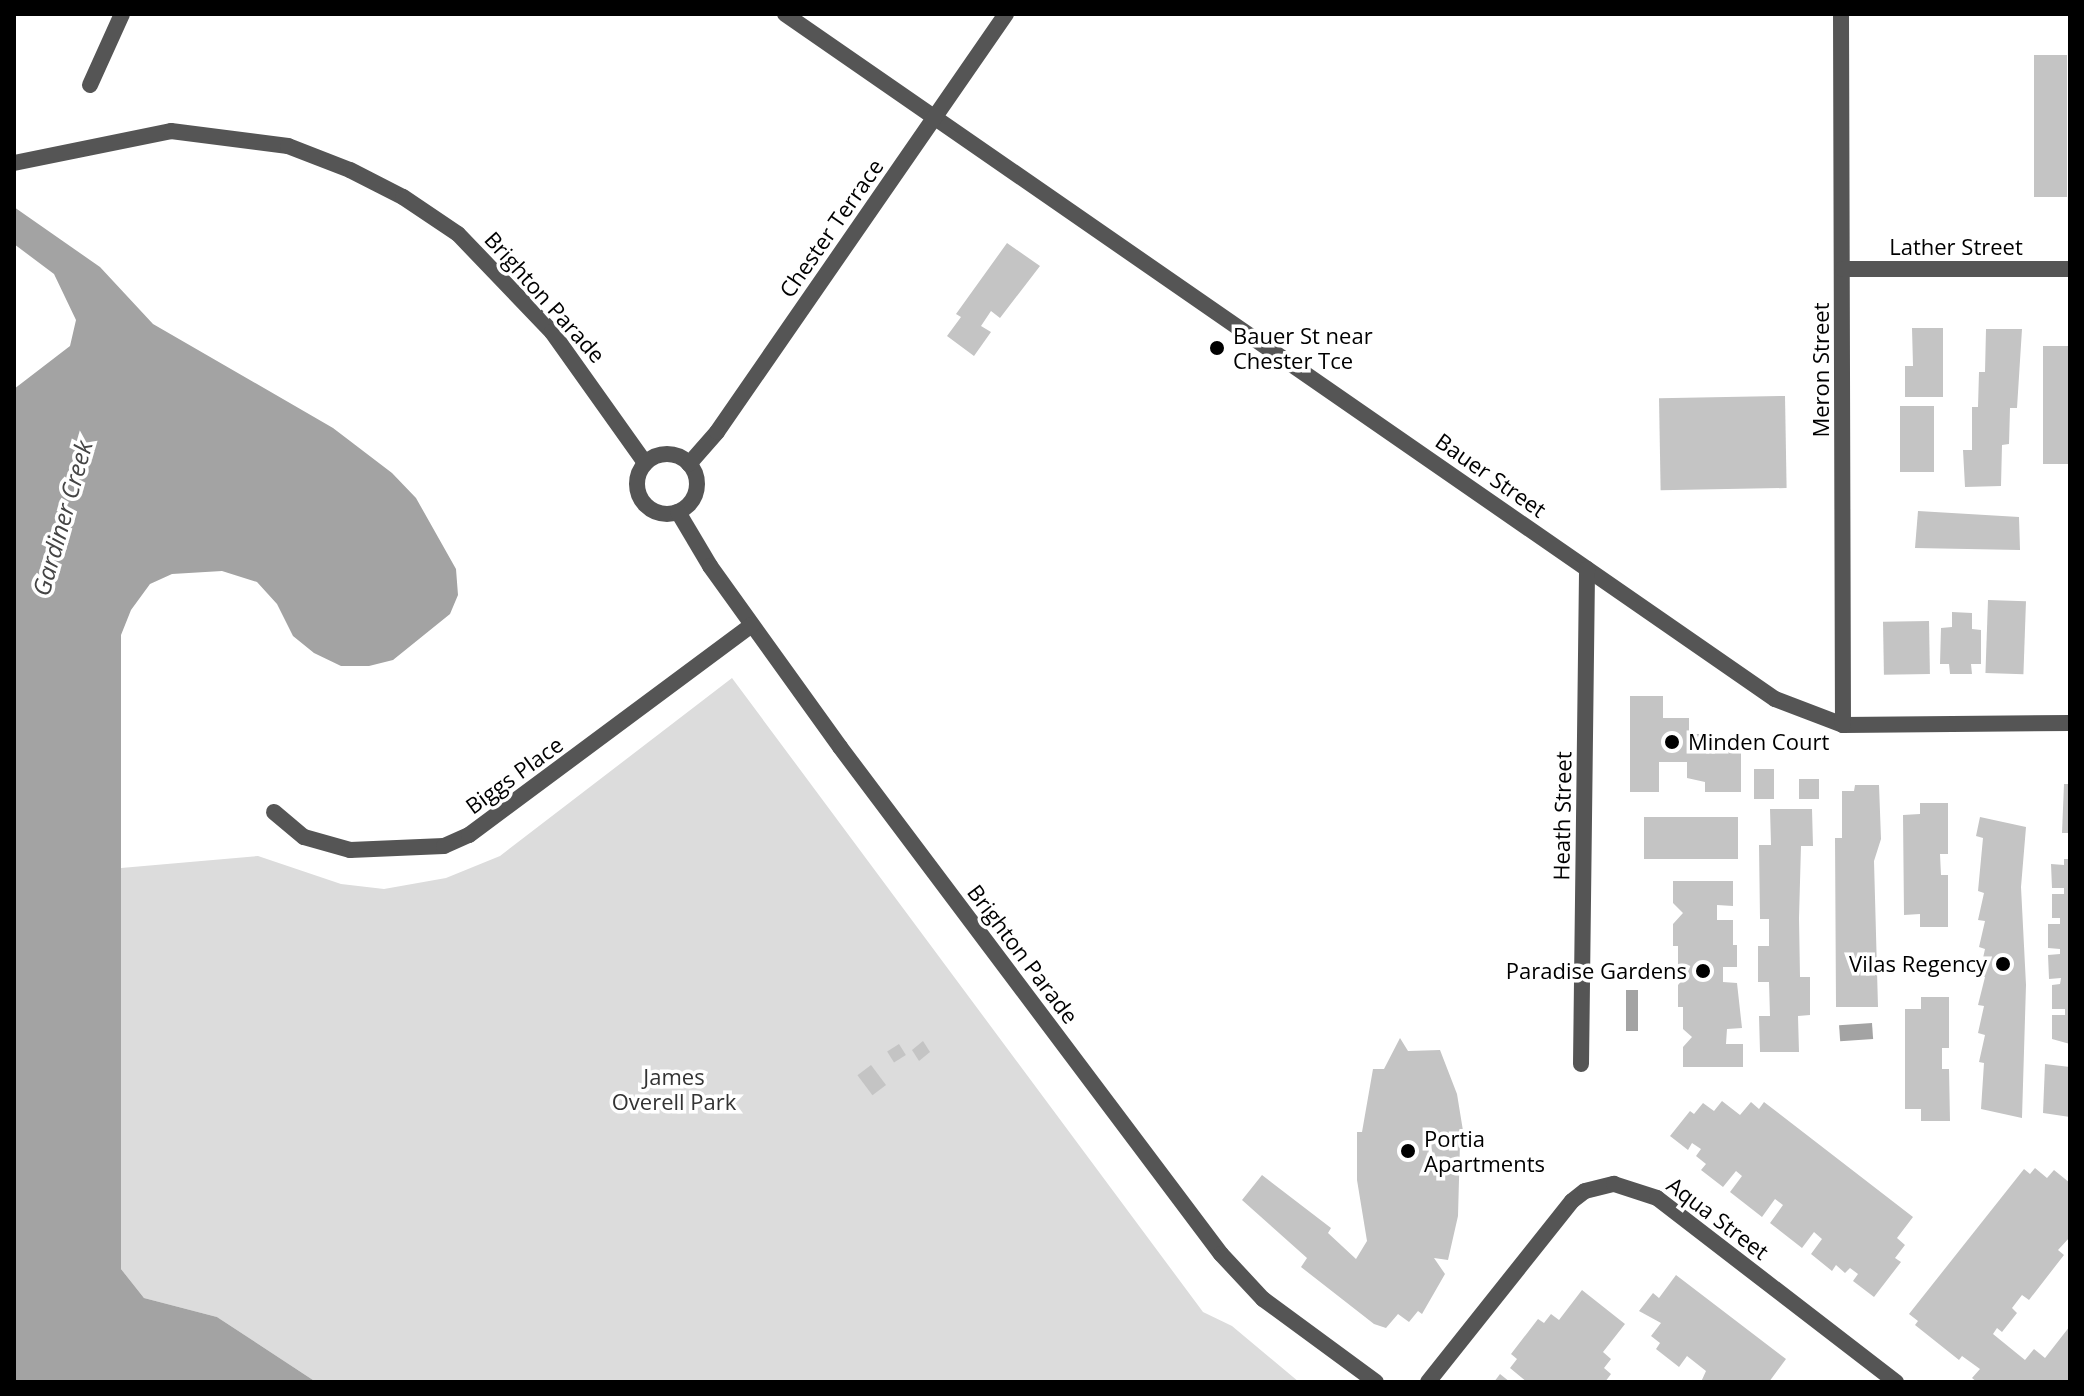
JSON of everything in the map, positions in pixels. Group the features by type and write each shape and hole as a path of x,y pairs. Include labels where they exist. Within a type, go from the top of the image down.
{"street":[{"path":"90,85 122,14"},
{"name":"Bauer Street","path":"785,14 1775,699 1843,725 2070,723"},
{"name":"Chester Terrace","path":"689,464 717,432 1006,14"},
{"name":"Meron Street","path":"1841,14 1843,725"},
{"name":"Brighton Parade","path":"14,163 171,131 288,146 350,170 403,197 458,234 552,332 645,463"},
{"name":"Lather Street","path":"1843,269 2070,269"},
{"path":"667,454 689,464 697,488 678,512 658,513 642,501 637,481 645,463 667,454"},
{"name":"Brighton Parade","path":"678,512 752,625 1221,1254 1263,1299 1376,1382"},
{"name":"Heath Street","path":"1581,1064 1587,569"},
{"name":"Biggs Place","path":"274,812 304,837 350,850 444,846 469,835 752,625"},
{"name":"Aqua Street","path":"1428,1382 1572,1201 1585,1191 1614,1184 1657,1198 1896,1382"}],"green space":[{"name":"James Overell Park","path":"732,678 1203,1312 1232,1326 1299,1382 316,1382 217,1317 144,1298 121,1269 121,868 258,856 341,884 384,889 446,878 500,856"}],"water":[{"name":"Gardiner Creek","path":"14,207 100,267 153,324 333,428 392,473 416,498 456,569 458,595 450,614 393,660 369,666 341,666 314,653 293,636 277,604 257,582 222,571 172,574 150,584 131,610 121,635 121,1269 144,1298 217,1317 316,1382 14,1382 14,389 70,346 76,320 54,274 14,244"},
{"path":"1626,990 1638,990 1638,1031 1626,1031"},
{"path":"1872,1023 1873,1039 1840,1041 1839,1025"}],"building":[{"path":"2034,55 2067,55 2067,197 2034,197"},
{"path":"1007,243 1040,266 1000,318 991,311 981,326 991,332 974,356 947,336 961,317 956,314"},
{"path":"1912,328 1943,328 1943,397 1905,397 1905,366 1913,366"},
{"path":"1986,329 2022,329 2017,408 2010,408 2009,444 2002,445 2001,486 1965,487 1963,450 1972,450 1972,407 1978,407 1979,372 1985,372"},
{"path":"2043,346 2070,346 2070,464 2043,464"},
{"path":"1785,396 1787,488 1661,490 1659,398"},
{"path":"1900,406 1934,406 1934,472 1900,472"},
{"path":"1918,511 2019,517 2020,550 1915,548"},
{"path":"1988,600 2026,601 2023,674 1985,673"},
{"path":"1952,612 1972,613 1972,629 1981,630 1981,664 1971,664 1972,674 1950,674 1949,664 1940,664 1941,628 1952,627"},
{"path":"1929,621 1930,674 1884,675 1883,622"},
{"name":"Minden Court","path":"1630,696 1663,696 1663,718 1689,718 1689,734 1714,734 1714,749 1741,749 1741,792 1705,792 1705,782 1687,778 1687,762 1659,762 1659,792 1630,792"},
{"path":"1754,769 1774,769 1774,799 1754,799"},
{"path":"1799,779 1819,779 1819,799 1799,799"},
{"path":"2064,784 2070,784 2070,833 2062,833"},
{"path":"1855,785 1879,785 1881,839 1874,861 1878,1007 1836,1007 1835,838 1842,838 1842,791 1854,791"},
{"path":"1920,803 1948,803 1948,854 1940,854 1941,875 1948,875 1948,927 1920,927 1920,914 1904,915 1903,815 1920,814"},
{"path":"1770,809 1812,809 1813,846 1801,846 1799,918 1800,977 1810,977 1810,1015 1798,1016 1799,1052 1760,1052 1759,1016 1770,1016 1769,982 1758,982 1758,946 1769,946 1769,919 1760,919 1759,845 1771,845"},
{"path":"1644,817 1738,817 1738,859 1644,859"},
{"name":"Vilas Regency","path":"1980,817 2026,827 2021,887 2026,985 2022,1118 1981,1109 1984,1063 1979,1062 1985,1035 1978,1033 1984,1006 1978,1005 1985,977 1979,976 1985,949 1979,947 1985,921 1978,920 1984,893 1978,891 1983,838 1976,836"},
{"path":"2064,859 2070,859 2070,1044 2052,1039 2052,1015 2065,1015 2065,1009 2052,1009 2052,985 2060,984 2061,978 2049,979 2048,955 2060,954 2060,949 2048,948 2048,924 2060,924 2060,918 2052,918 2052,894 2064,894 2064,888 2052,888 2051,864 2064,865"},
{"name":"Paradise Gardens","path":"1673,881 1733,881 1733,906 1717,905 1717,920 1733,920 1737,967 1723,967 1723,982 1737,983 1742,1028 1727,1029 1726,1044 1743,1044 1743,1067 1683,1067 1683,1047 1692,1037 1683,1029 1683,1007 1678,1007 1678,985 1687,975 1678,966 1678,946 1673,946 1673,924 1683,913 1673,903"},
{"path":"1921,997 1949,997 1949,1048 1942,1048 1942,1069 1949,1069 1950,1121 1921,1121 1921,1109 1905,1109 1905,1009 1921,1009"},
{"name":"Portia Apartments","path":"1400,1038 1408,1051 1440,1050 1457,1094 1465,1143 1460,1143 1458,1216 1448,1260 1434,1258 1445,1274 1422,1314 1418,1311 1409,1322 1398,1314 1386,1328 1374,1324 1301,1267 1307,1258 1242,1200 1262,1175 1331,1228 1328,1233 1356,1259 1367,1241 1357,1180 1357,1132 1362,1132 1373,1069 1384,1069"},
{"path":"923,1041 930,1052 919,1061 912,1050"},
{"path":"899,1044 906,1055 894,1062 887,1051"},
{"path":"2045,1064 2070,1067 2070,1117 2043,1113"},
{"path":"871,1065 886,1085 872,1095 857,1075"},
{"path":"1722,1101 1740,1115 1751,1102 1759,1109 1764,1102 1913,1217 1897,1238 1905,1245 1895,1258 1901,1262 1874,1297 1853,1281 1858,1274 1850,1268 1845,1273 1836,1265 1832,1271 1811,1254 1822,1239 1814,1232 1802,1248 1770,1223 1783,1205 1775,1199 1762,1217 1730,1192 1742,1176 1736,1171 1723,1187 1701,1170 1706,1164 1696,1156 1701,1149 1692,1143 1688,1150 1670,1136 1690,1111 1694,1114 1703,1103 1714,1111"},
{"path":"2035,1168 2047,1178 2054,1170 2070,1183 2070,1237 2058,1250 2064,1255 2029,1300 2022,1295 2012,1308 2017,1313 2002,1332 1997,1328 1993,1334 2025,1360 2034,1349 2045,1358 2070,1326 2070,1382 1977,1382 1972,1378 1980,1369 1962,1356 1959,1360 1915,1325 1918,1321 1909,1314 2024,1169 2030,1174"},
{"path":"1676,1275 1786,1359 1769,1382 1701,1382 1706,1371 1687,1356 1679,1367 1656,1349 1660,1343 1651,1336 1661,1323 1639,1311 1653,1293 1659,1298"},
{"path":"1582,1290 1625,1324 1603,1352 1611,1359 1604,1368 1611,1374 1605,1382 1527,1382 1510,1368 1517,1359 1511,1354 1538,1319 1544,1323 1551,1314 1559,1320"},
{"path":"1500,1374 1510,1382 1494,1382"}],"place":[{"name":"Bauer St near Chester Tce","path":"1217,348"},
{"name":"Minden Court","path":"1672,742"},
{"name":"Vilas Regency","path":"2003,964"},
{"name":"Paradise Gardens","path":"1703,971"},
{"name":"Portia Apartments","path":"1408,1151"}]}
